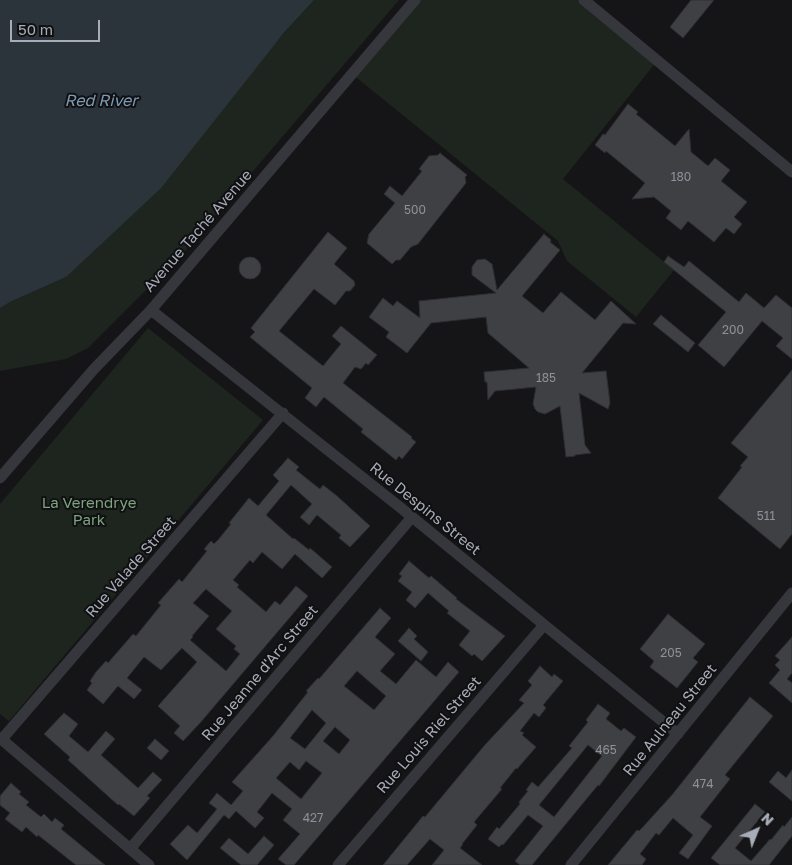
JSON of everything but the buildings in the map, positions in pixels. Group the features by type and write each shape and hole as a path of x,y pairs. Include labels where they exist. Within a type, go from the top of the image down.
{"street":[{"name":"Avenue Taché Avenue","path":"0,478 94,369 151,310 415,0"},
{"path":"584,0 792,172"},
{"name":"Rue Despins Street","path":"151,310 283,413 678,734"},
{"name":"Rue Valade Street","path":"1,739 283,413"},
{"name":"Rue Jeanne d'Arc Street","path":"130,849 412,517"},
{"name":"Rue Aulneau Street","path":"571,865 792,593"},
{"name":"Rue Louis Riel Street","path":"338,865 544,625"},
{"path":"1,739 149,865"}],"green space":[{"path":"314,0 399,0 185,251 88,348 66,359 0,371 0,308 66,277"},
{"path":"415,0 584,0 657,61 563,179 674,270 636,317 567,261 558,241 352,74"},
{"name":"La Verendrye Park","path":"148,328 263,420 9,721 0,714 0,504"}],"water":[{"name":"Red River","path":"0,0 314,0 283,34 161,188 66,277 0,308"}]}
